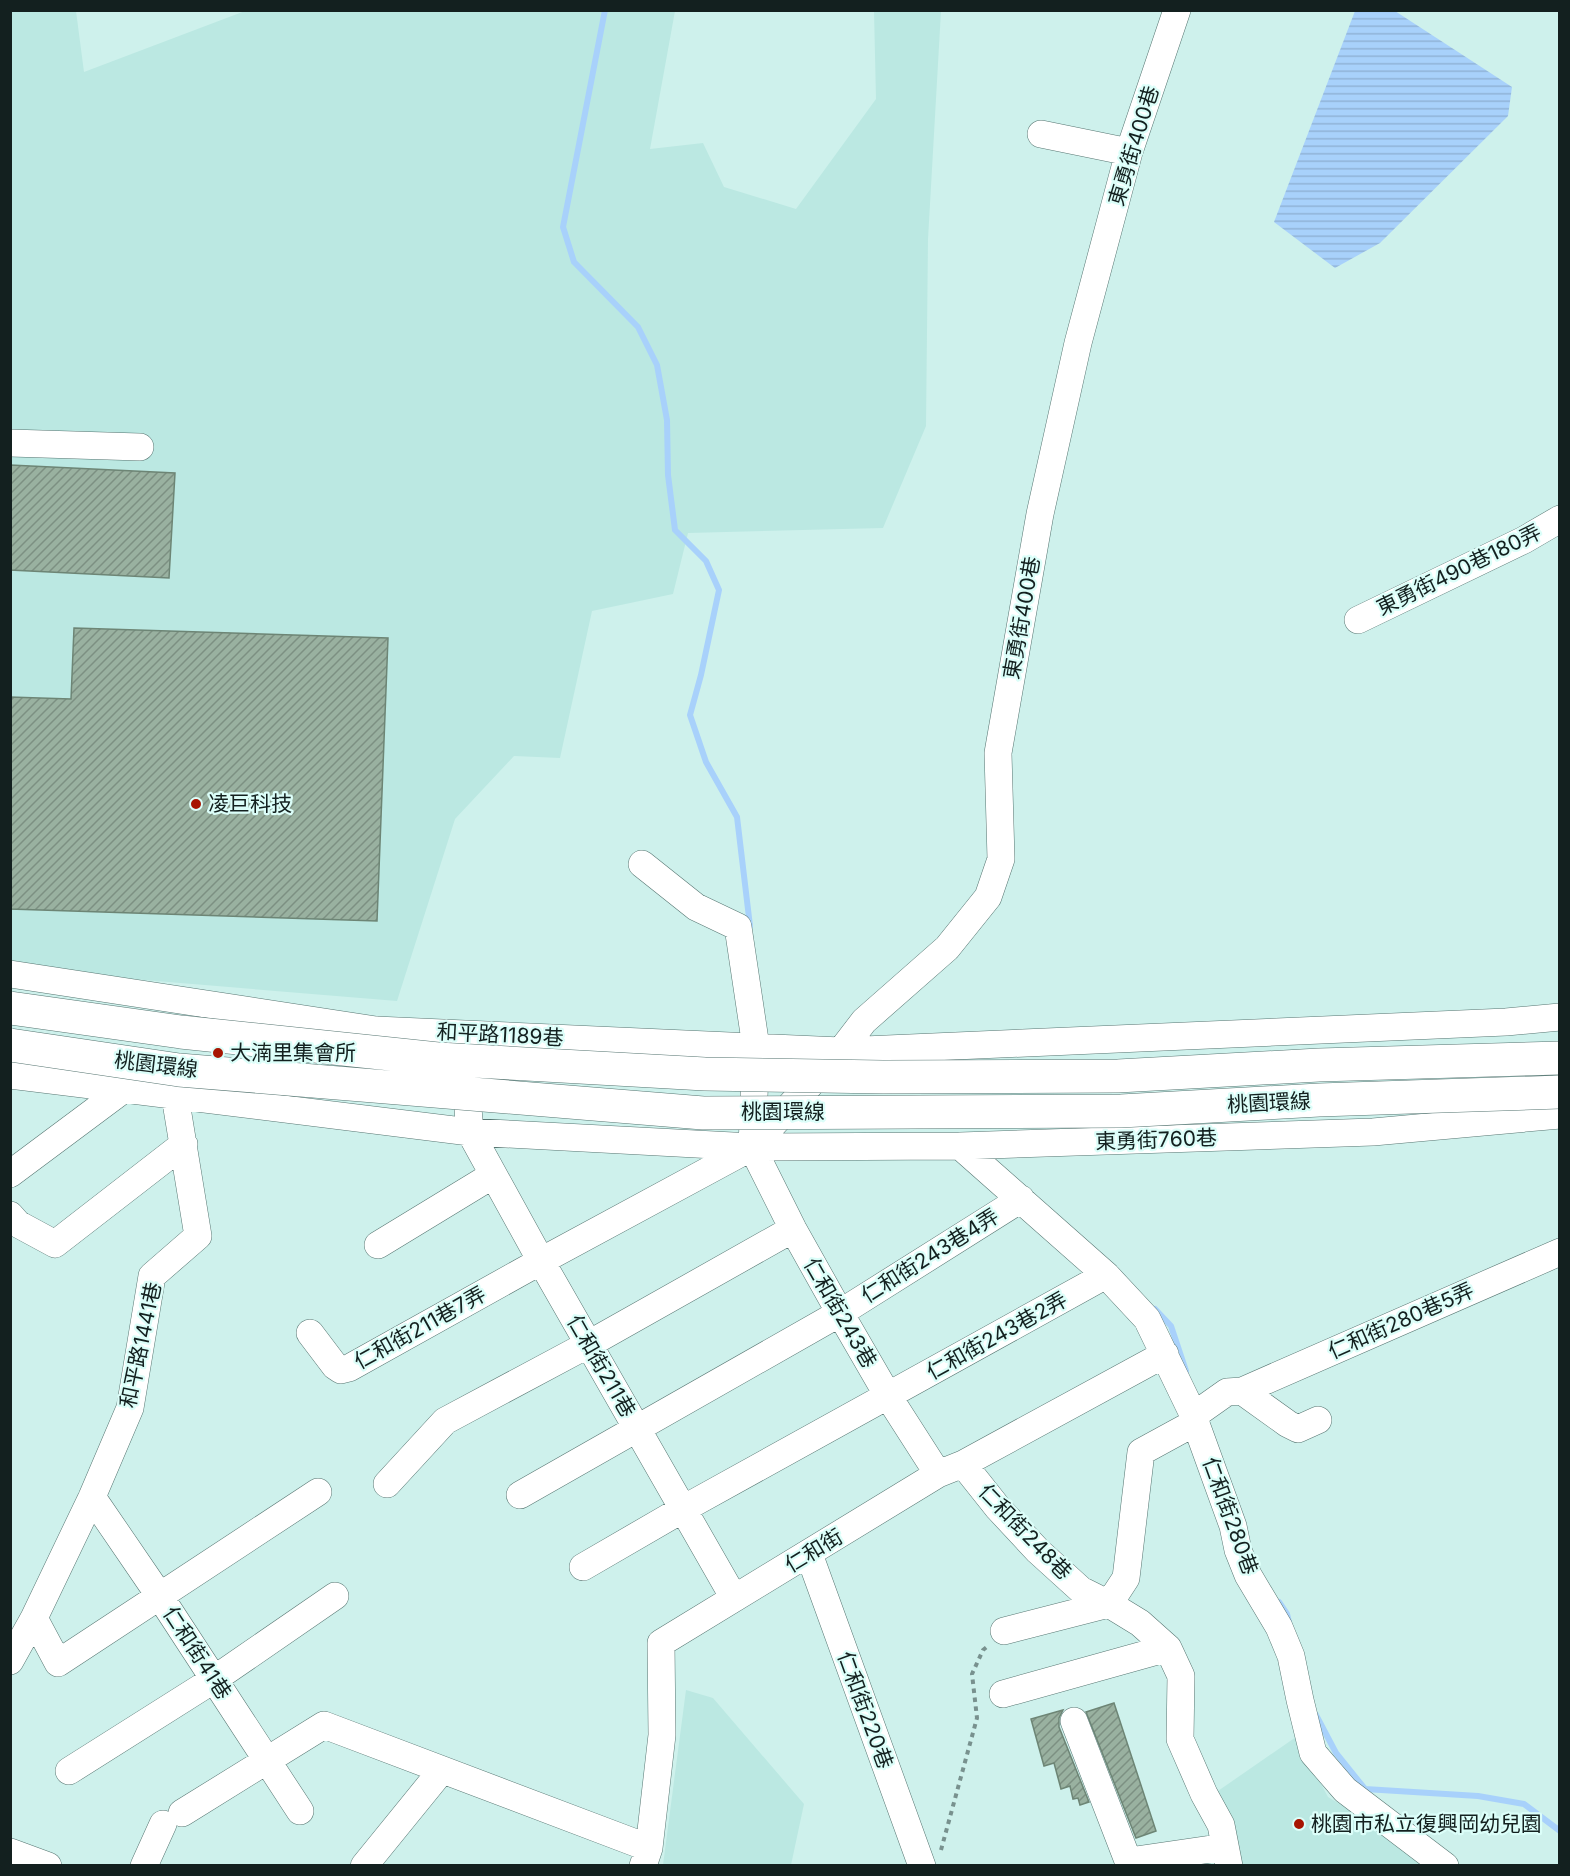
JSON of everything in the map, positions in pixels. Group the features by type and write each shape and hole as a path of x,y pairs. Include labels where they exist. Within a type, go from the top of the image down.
{"highway":[{"name":"桃園環線","path":"10,1008 181,1032 438,1059 705,1074 883,1077 1118,1076 1319,1065 1560,1058"},
{"name":"桃園環線","path":"10,1045 179,1070 703,1113 1121,1111 1319,1100 1560,1092"}],"street":[{"name":"東勇街400巷","path":"752,1147 841,1051 864,1021 947,948 988,897 1001,859 998,753 1040,514 1078,343 1129,152 1177,10"},
{"path":"1041,134 1129,152"},
{"path":"10,443 140,447"},
{"name":"東勇街490巷180弄","path":"1358,620 1524,540 1560,519"},
{"path":"10,1075 470,1132 752,1147 756,1047 738,927 696,907 642,864"},
{"name":"和平路1189巷","path":"10,974 376,1030 841,1051 1506,1022 1560,1017"},
{"path":"1506,1022 1515,1120"},
{"path":"462,1033 470,1132"},
{"path":"10,1174 124,1089"},
{"name":"和平路1441巷","path":"10,1661 34,1618 92,1497 130,1408 152,1276 198,1236 175,1096"},
{"name":"東勇街760巷","path":"752,1147 960,1146 1373,1132 1560,1115"},
{"name":"仁和街211巷","path":"470,1132 541,1261 734,1598"},
{"path":"10,1215 18,1224 55,1244 184,1144"},
{"name":"仁和街280巷","path":"960,1146 1106,1275 1147,1319 1194,1419 1233,1526 1238,1550 1248,1575 1280,1627 1291,1656 1313,1753 1345,1790 1445,1866"},
{"name":"仁和街211巷7弄","path":"310,1333 335,1366 341,1370 349,1368 752,1147"},
{"name":"仁和街243巷","path":"752,1147 793,1229 840,1313 888,1396 938,1474"},
{"path":"378,1245 493,1175"},
{"name":"仁和街243巷4弄","path":"520,1495 840,1313 1021,1199"},
{"path":"387,1484 445,1421 589,1344 793,1229"},
{"name":"仁和街280巷5弄","path":"1109,1604 1126,1578 1141,1452 1194,1419 1227,1392 1242,1391 1560,1252"},
{"name":"仁和街243巷2弄","path":"583,1567 683,1509 1106,1275"},
{"name":"仁和街","path":"646,1857 662,1735 661,1643 938,1474 963,1464 1165,1354"},
{"path":"1242,1391 1298,1429 1318,1420"},
{"name":"仁和街248巷","path":"963,1464 998,1508 1038,1551 1081,1590 1140,1623 1168,1648 1181,1676 1180,1739 1204,1794 1221,1825 1227,1856"},
{"path":"34,1618 58,1663 318,1492"},
{"name":"仁和街41巷","path":"92,1497 300,1811"},
{"name":"仁和街220巷","path":"809,1554 931,1860"},
{"path":"69,1771 213,1680 335,1596"},
{"path":"1004,1630 1109,1604"},
{"path":"1003,1694 1168,1648"},
{"path":"1074,1721 1130,1863 1227,1856"},
{"path":"144,1866 172,1818 324,1725 442,1770 646,1857"},
{"path":"364,1866 442,1770"}],"path":[{"path":"931,1860 977,1718 972,1674 983,1650 1004,1630"}],"shaded area":[{"path":"10,11 76,11 84,72 245,11 675,11 650,149 703,143 724,187 796,209 876,99 874,11 941,11 928,239 926,426 883,528 688,533 673,594 592,611 560,758 514,756 455,819 397,1001 11,969"},
{"path":"1355,11 1395,11 1512,87 1508,116 1380,243 1335,268 1274,222"},
{"path":"686,1690 713,1698 804,1804 791,1865 663,1865"},
{"name":"桃園市私立復興岡幼兒園","path":"1296,1737 1328,1797 1419,1851 1436,1865 1239,1865 1215,1793"}],"building":[{"path":"10,465 175,473 169,578 10,570"},
{"name":"凌巨科技","path":"74,628 388,638 377,921 10,909 10,697 71,699"},
{"path":"1114,1703 1156,1831 1136,1838 1086,1712"},
{"path":"1063,1710 1059,1718 1059,1727 1089,1802 1080,1805 1078,1798 1073,1799 1070,1786 1061,1789 1054,1763 1044,1766 1031,1719"}],"waterway":[{"path":"605,10 563,227 574,262 638,327 657,365 667,420 668,475 675,530 706,561 719,590 690,715 706,762 737,817 750,926"},
{"path":"1155,1309 1171,1326 1186,1371"},
{"path":"1279,1602 1289,1622"},
{"path":"1316,1715 1336,1753 1365,1789 1478,1796 1524,1804 1560,1831"}],"place":[{"name":"凌巨科技","path":"196,804"},
{"name":"大湳里集會所","path":"218,1053"},
{"name":"桃園市私立復興岡幼兒園","path":"1299,1824"}]}
